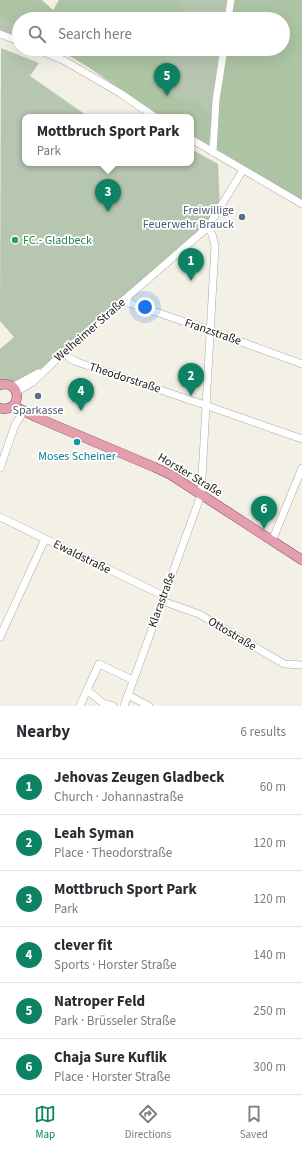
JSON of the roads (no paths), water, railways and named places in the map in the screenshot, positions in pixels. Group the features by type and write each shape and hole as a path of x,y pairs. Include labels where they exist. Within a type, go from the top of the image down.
{"main road":[{"path":"0,385 8,384 14,389 17,400 14,406 7,409 0,408"},
{"name":"Horster Straße","path":"14,406 171,475 302,560"}],"street":[{"path":"229,12 231,0"},
{"path":"0,34 12,38"},
{"path":"53,56 65,61 120,93 151,114"},
{"path":"213,152 216,100 223,56"},
{"path":"194,141 302,204"},
{"name":"Welheimer Straße","path":"14,389 33,382 64,352 124,300 210,231 243,170"},
{"name":"Klarastraße","path":"124,706 201,495 214,246 210,231"},
{"name":"Franzstraße","path":"124,300 302,364"},
{"name":"Theodorstraße","path":"64,352 69,358 77,362 302,439"},
{"path":"0,468 15,425 24,411"},
{"path":"272,541 302,468"},
{"name":"Ewaldstraße","path":"0,518 45,539 163,599"},
{"path":"0,637 45,539"},
{"name":"Ottostraße","path":"163,599 199,614 284,664 302,665"},
{"path":"80,706 99,664 133,680"},
{"path":"87,690 103,703 114,706"},
{"path":"128,695 149,706"}],"place":[{"name":"Natroper Feld","path":"167,96"},
{"name":"Mottbruch Sport Park","path":"108,212"},
{"name":"Freiwillige Feuerwehr Brauck","path":"242,217"},
{"name":"FC.- Gladbeck","path":"15,240"},
{"name":"Jehovas Zeugen Gladbeck","path":"191,281"},
{"name":"Sparkasse","path":"38,396"},
{"name":"Leah Syman","path":"191,396"},
{"name":"clever fit","path":"81,411"},
{"name":"Moses Scheiner","path":"77,442"},
{"name":"Chaja Sure Kuflik","path":"264,529"}]}
